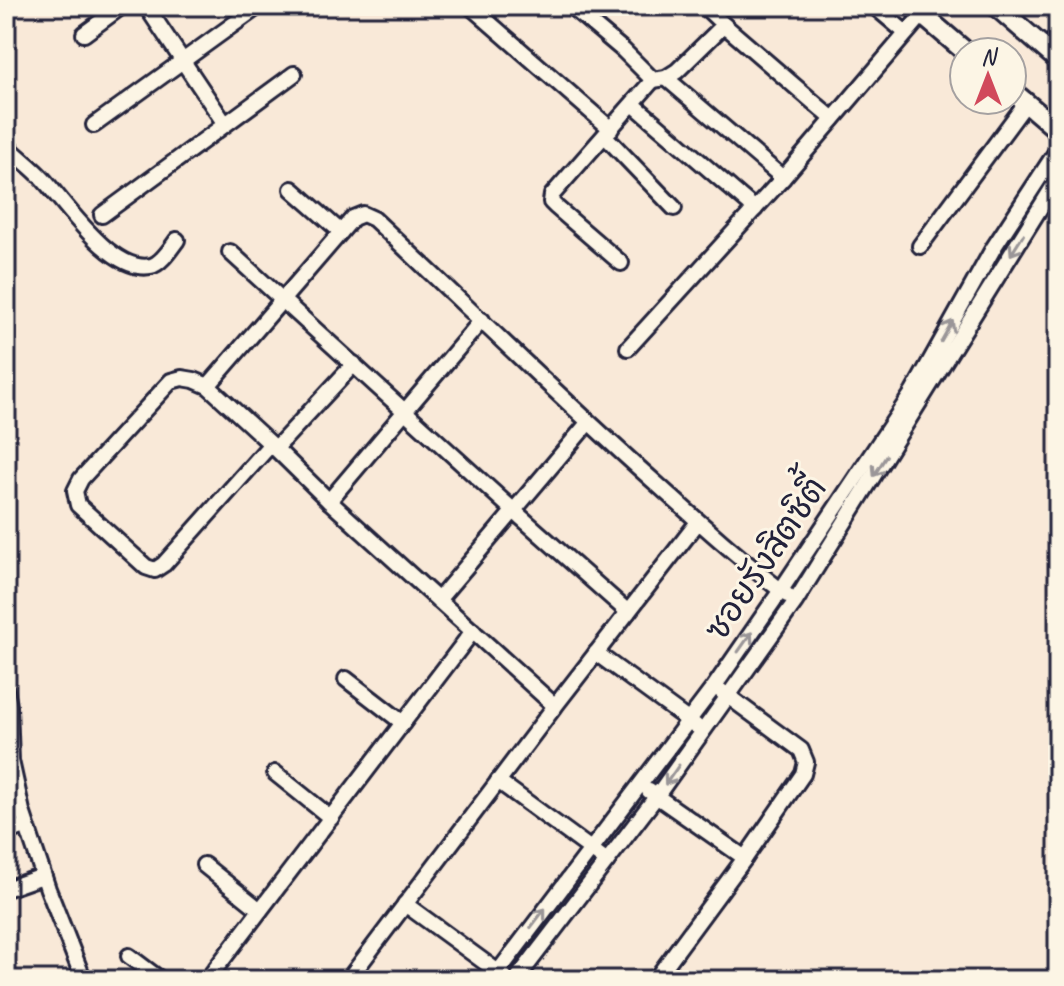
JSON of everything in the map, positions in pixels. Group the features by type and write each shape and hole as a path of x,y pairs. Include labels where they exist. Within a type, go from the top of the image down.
{"main road":[{"path":"996,6 1052,55"},
{"path":"917,10 948,37"},
{"path":"1028,105 1058,130"}],"street":[{"path":"84,34 122,6"},
{"path":"146,6 225,124"},
{"path":"470,6 608,132 674,208"},
{"path":"571,6 783,178"},
{"path":"704,6 833,119"},
{"path":"874,6 906,33"},
{"path":"94,125 256,8"},
{"path":"628,348 783,178 906,33 917,10"},
{"path":"621,263 551,202 552,195 633,104 659,79 677,71 724,25"},
{"path":"1052,55 1058,35"},
{"path":"102,215 294,74"},
{"path":"633,104 755,209"},
{"path":"920,246 1006,116"},
{"path":"6,145 40,175 95,241 114,256 149,267 157,264 177,240"},
{"name":"ซอยรังสิตซิตี้","path":"510,978 590,848 714,687 913,392 994,247 1058,149"},
{"name":"ซอยรังสิตซิตี้","path":"510,978 656,797 795,602 1058,179"},
{"path":"292,189 341,232"},
{"path":"208,386 353,218 363,214 374,219 588,423 698,522 795,602"},
{"path":"230,252 628,612"},
{"path":"329,501 482,320"},
{"path":"354,364 274,446 164,564 155,570 146,567 78,505 75,491 81,479 171,381 182,378 194,380 208,386 274,446 329,501 555,706"},
{"path":"438,600 588,423"},
{"path":"348,980 698,522"},
{"path":"207,980 473,631"},
{"path":"596,653 703,731"},
{"path":"346,679 403,723"},
{"path":"655,980 745,858 803,774 806,762 801,750 714,687"},
{"path":"6,690 9,706 8,746 26,826 83,978"},
{"path":"275,773 331,818"},
{"path":"498,781 607,861"},
{"path":"640,784 745,858"},
{"path":"6,832 26,826"},
{"path":"204,865 260,910"},
{"path":"6,889 43,876"},
{"path":"405,904 510,978"},
{"path":"129,956 161,980"}]}
